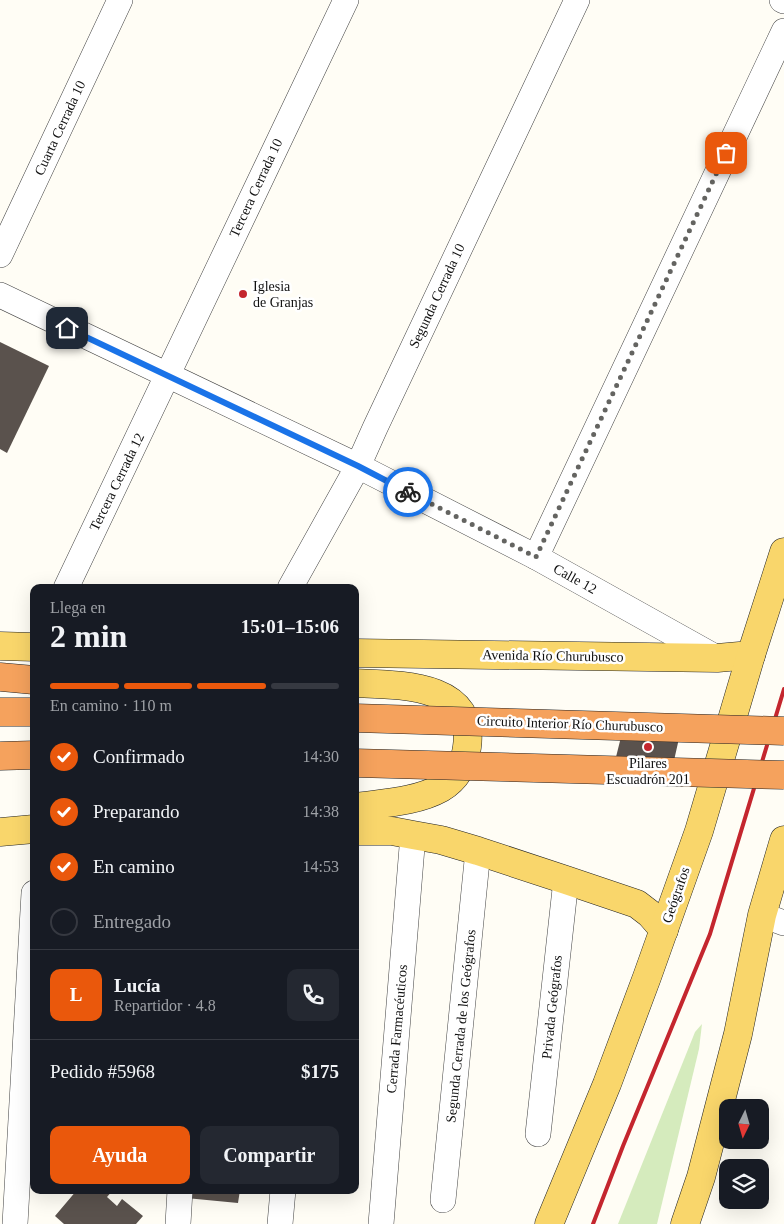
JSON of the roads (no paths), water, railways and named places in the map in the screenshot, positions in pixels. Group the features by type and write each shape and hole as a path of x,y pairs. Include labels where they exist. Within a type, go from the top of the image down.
{"highway":[{"path":"0,677 30,680"},
{"path":"0,712 30,712"},
{"name":"Circuito Interior Río Churubusco","path":"359,718 784,731"},
{"path":"0,756 30,755"},
{"path":"359,763 784,775"}],"main road":[{"name":"Geógrafos","path":"549,1224 606,1084 699,831 751,655 783,556"},
{"path":"0,646 30,647"},
{"name":"Avenida Río Churubusco","path":"359,653 717,658 751,655"},
{"path":"359,683 407,687 439,695 452,702 458,708 466,720 468,736 467,751 463,763 456,774 442,787 419,797 359,806"},
{"path":"0,832 30,829"},
{"path":"359,831 392,831 441,840 566,880 637,904 650,914 664,930"},
{"path":"686,1224 701,1177 742,1014 773,919 784,842"}],"street":[{"name":"Cuarta Cerrada 10","path":"0,255 120,0"},
{"name":"Tercera Cerrada 10","path":"167,376 346,0"},
{"name":"Segunda Cerrada 10","path":"292,584 358,466 374,428 577,0"},
{"path":"536,557 784,31"},
{"name":"Calle 12","path":"0,295 358,466 536,557 717,658"},
{"name":"Tercera Cerrada 12","path":"68,584 167,376"},
{"name":"Cerrada Farmacéuticos","path":"381,1224 413,835"},
{"name":"Segunda Cerrada de los Geógrafos","path":"444,1200 478,852"},
{"name":"Privada Geógrafos","path":"538,1134 566,880"},
{"path":"15,1224 30,963"},
{"path":"178,1224 180,1194"},
{"path":"280,1224 283,1194"}],"railway":[{"path":"593,1224 710,934 784,689"}],"place":[{"name":"Iglesia de Granjas","path":"243,294"},
{"name":"Pilares Escuadrón 201","path":"648,747"}]}
